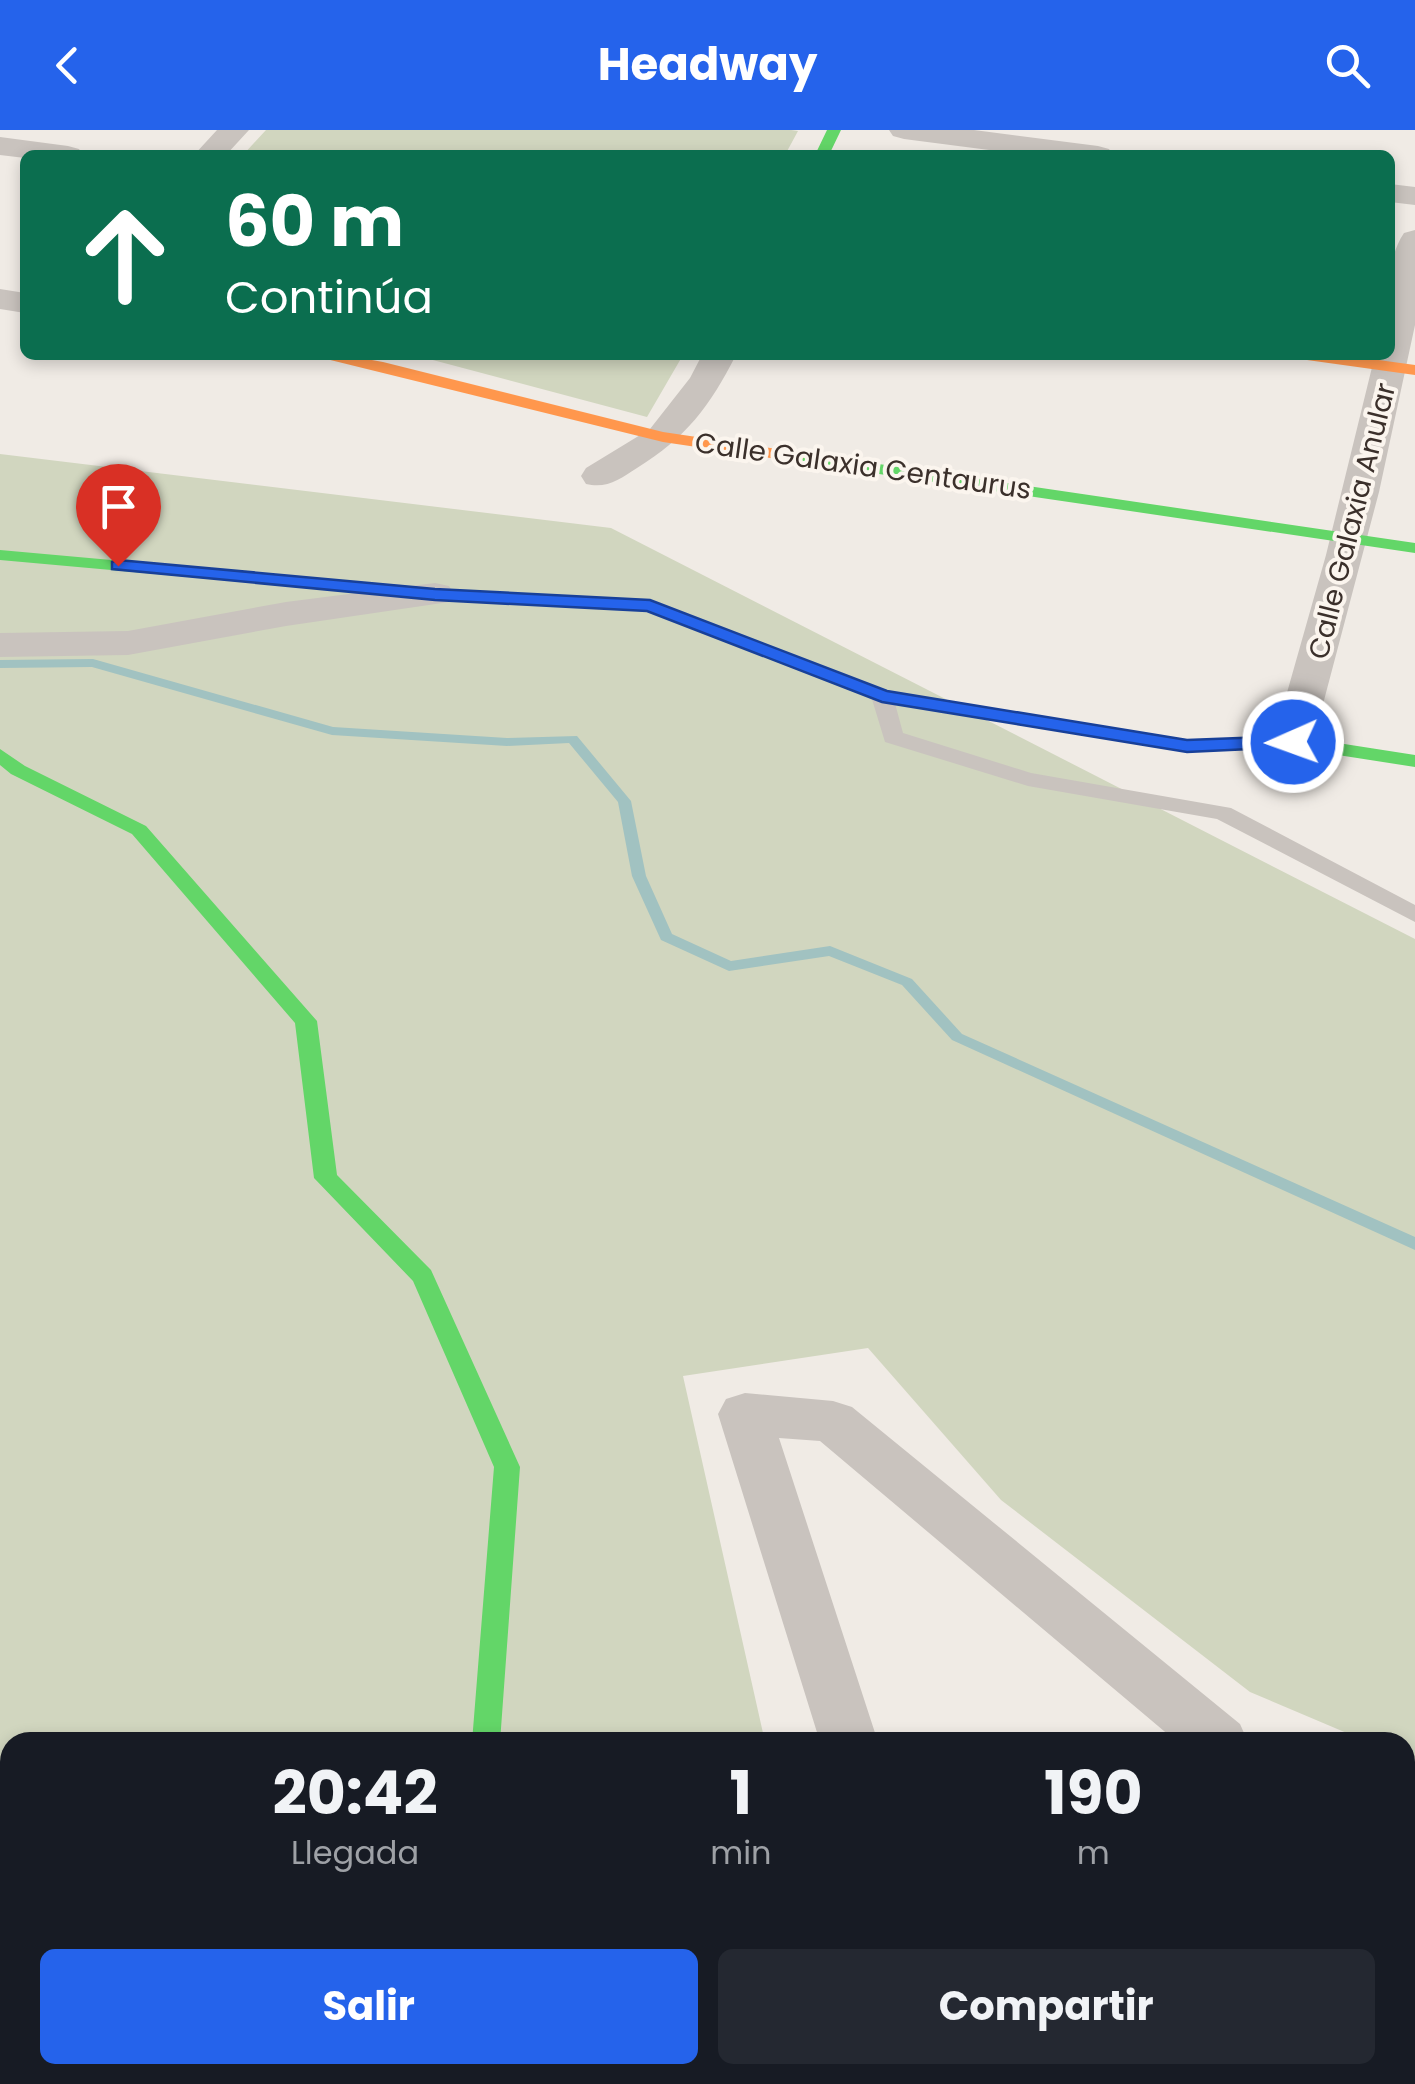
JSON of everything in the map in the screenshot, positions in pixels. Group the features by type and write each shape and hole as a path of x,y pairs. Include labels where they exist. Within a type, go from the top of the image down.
{"street":[{"path":"215,150 234,130"},
{"path":"904,130 1059,150"},
{"path":"0,146 30,150"},
{"name":"Calle Galaxia Anular","path":"1293,742 1402,353 1415,240"},
{"name":"Calle Galaxia Centaurus","path":"345,360 662,437 1415,548"},
{"path":"599,476 662,437 706,380 716,360"},
{"path":"0,555 435,594 650,606 882,696 1187,746 1293,742 1415,761"},
{"path":"0,645 128,643 286,614 435,594"},
{"path":"0,755 18,770 139,830 306,1021 326,1178 424,1276 507,1468 487,1732"},
{"path":"845,1732 745,1414 832,1422 1207,1732"}],"lane":[{"path":"882,696 894,737 1028,779 1223,813 1415,915"}],"green space":[{"path":"266,130 798,131 788,150 248,150"},
{"path":"433,360 680,360 647,417"},
{"path":"0,454 611,528 1415,939 1415,1732 1344,1732 1250,1692 1001,1500 868,1348 683,1376 763,1732 0,1732"}],"waterway":[{"path":"0,664 93,663 332,731 507,742 572,739 624,801 639,876 666,937 729,966 830,951 907,982 957,1037 1415,1244"}],"traffic: fast":[{"path":"824,150 834,130"},
{"path":"797,457 1415,548"},
{"path":"0,555 435,594 650,606 859,687"},
{"path":"1262,743 1293,742 1415,761"},
{"path":"0,755 18,770 139,830 306,1021 326,1178 423,1276 507,1467 487,1732"}],"traffic: slow":[{"path":"345,360 663,437 797,457"},
{"path":"1343,360 1415,370"}],"traffic: jam":[{"path":"859,687 882,696 1187,746 1262,743"}],"route":[{"path":"118,566 435,594 650,606 882,696 1187,746 1293,742"}]}
